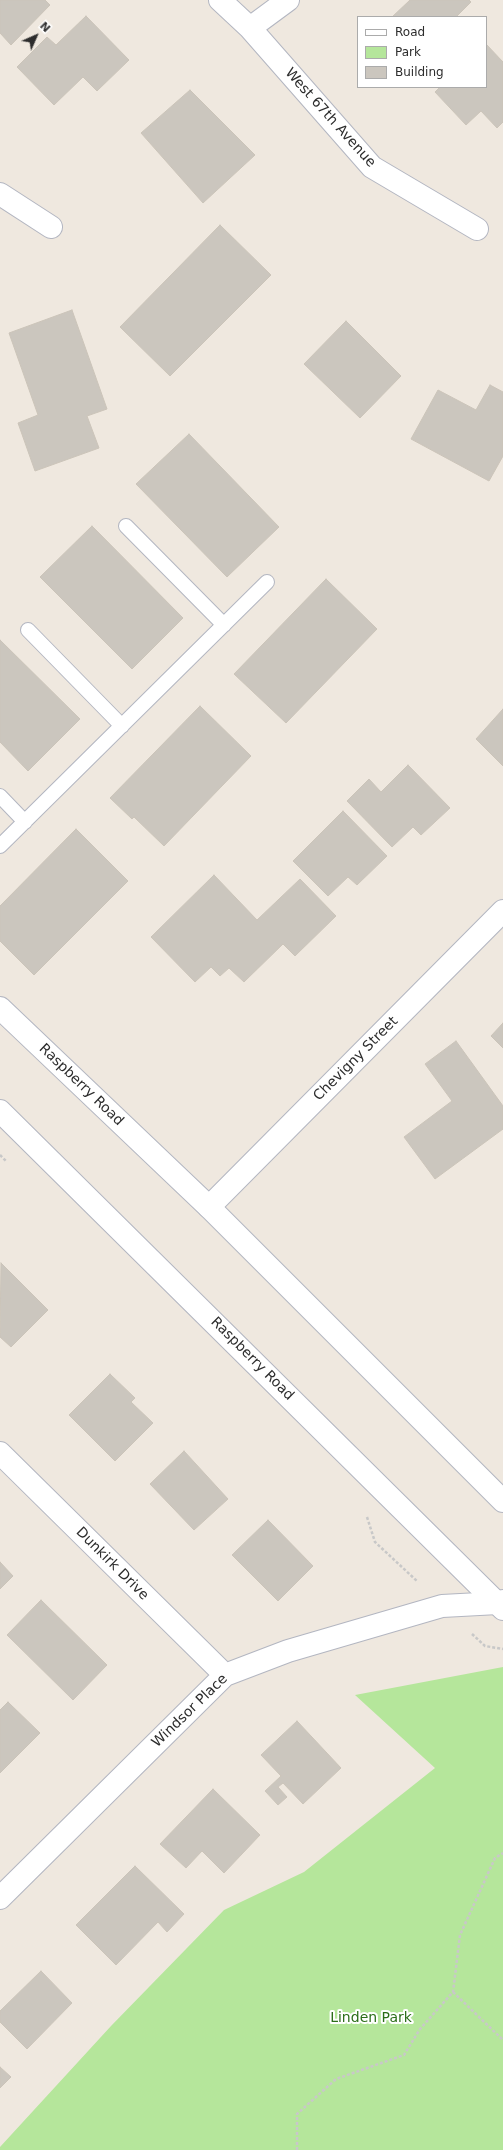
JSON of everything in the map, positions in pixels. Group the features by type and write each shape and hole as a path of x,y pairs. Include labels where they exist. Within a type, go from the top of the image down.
{"street":[{"name":"West 67th Avenue","path":"220,0 250,28 372,167 477,229"},
{"path":"250,28 288,0"},
{"path":"0,194 52,227"},
{"name":"Chevigny Street","path":"209,1207 503,911"},
{"name":"Raspberry Road","path":"0,1008 209,1207 503,1501"},
{"name":"Raspberry Road","path":"0,1111 501,1604"},
{"name":"Dunkirk Drive","path":"0,1453 225,1675"},
{"name":"Windsor Place","path":"0,1898 225,1675 288,1651 442,1606 501,1604"}],"lane":[{"path":"126,526 224,625"},
{"path":"0,846 267,582"},
{"path":"28,630 122,726"},
{"path":"0,796 25,822"}],"path":[{"path":"0,1155 11,1166"},
{"path":"365,1510 375,1542 485,1646 503,1649"},
{"path":"297,2150 297,2114 336,2079 404,2055 420,2029 453,1992 460,1935 495,1858 503,1853"},
{"path":"453,1992 503,2040"}],"green space":[{"name":"Linden Park","path":"503,1667 503,2150 0,2150 0,2147 111,2026 224,1910 304,1872 435,1768 355,1695"}],"building":[{"path":"0,0 45,0 50,5 11,45 0,33"},
{"path":"410,0 469,0 471,2 457,16 393,16"},
{"path":"86,16 129,60 97,91 83,77 54,105 17,67 47,37 56,45"},
{"path":"487,45 503,62 503,122 497,128 481,111 466,125 435,92 439,88 487,88"},
{"path":"190,90 255,155 203,203 141,133"},
{"path":"220,225 271,275 170,376 120,327"},
{"path":"72,310 107,409 87,416 99,448 35,471 18,423 38,415 9,333"},
{"path":"346,321 401,376 360,418 304,364"},
{"path":"490,385 503,392 503,456 489,481 411,439 438,390 476,410"},
{"path":"189,434 279,527 227,577 136,484"},
{"path":"92,526 183,618 132,669 40,577"},
{"path":"326,579 377,629 286,723 234,674"},
{"path":"0,640 80,719 28,771 0,742"},
{"path":"200,706 251,756 164,846 134,817 132,819 110,798"},
{"path":"503,709 503,766 476,739"},
{"path":"408,765 450,808 421,835 413,827 392,847 347,801 369,779 381,792"},
{"path":"343,811 387,856 357,885 348,877 328,896 293,861"},
{"path":"76,829 128,881 34,975 0,941 0,906"},
{"path":"214,875 257,920 300,879 336,916 295,956 283,944 244,982 229,968 220,976 211,967 195,982 151,937"},
{"path":"503,1023 503,1048 491,1036"},
{"path":"456,1041 503,1106 503,1129 435,1179 404,1137 452,1101 425,1064"},
{"path":"1,1263 48,1310 11,1347 0,1337"},
{"path":"110,1374 135,1398 131,1402 153,1423 115,1461 69,1415"},
{"path":"184,1451 228,1499 194,1530 150,1484"},
{"path":"268,1520 313,1566 278,1601 232,1555"},
{"path":"0,1562 13,1576 0,1589"},
{"path":"41,1600 107,1665 73,1700 7,1635"},
{"path":"8,1702 40,1733 0,1773 0,1710"},
{"path":"297,1721 341,1768 303,1804 283,1783 278,1787 287,1797 278,1805 265,1791 281,1776 261,1755"},
{"path":"213,1789 260,1835 224,1873 202,1851 186,1868 160,1844"},
{"path":"135,1866 184,1914 167,1932 158,1922 116,1965 76,1925"},
{"path":"41,1971 72,2003 27,2049 0,2022 0,2011"},
{"path":"0,2067 11,2077 0,2088"}]}
